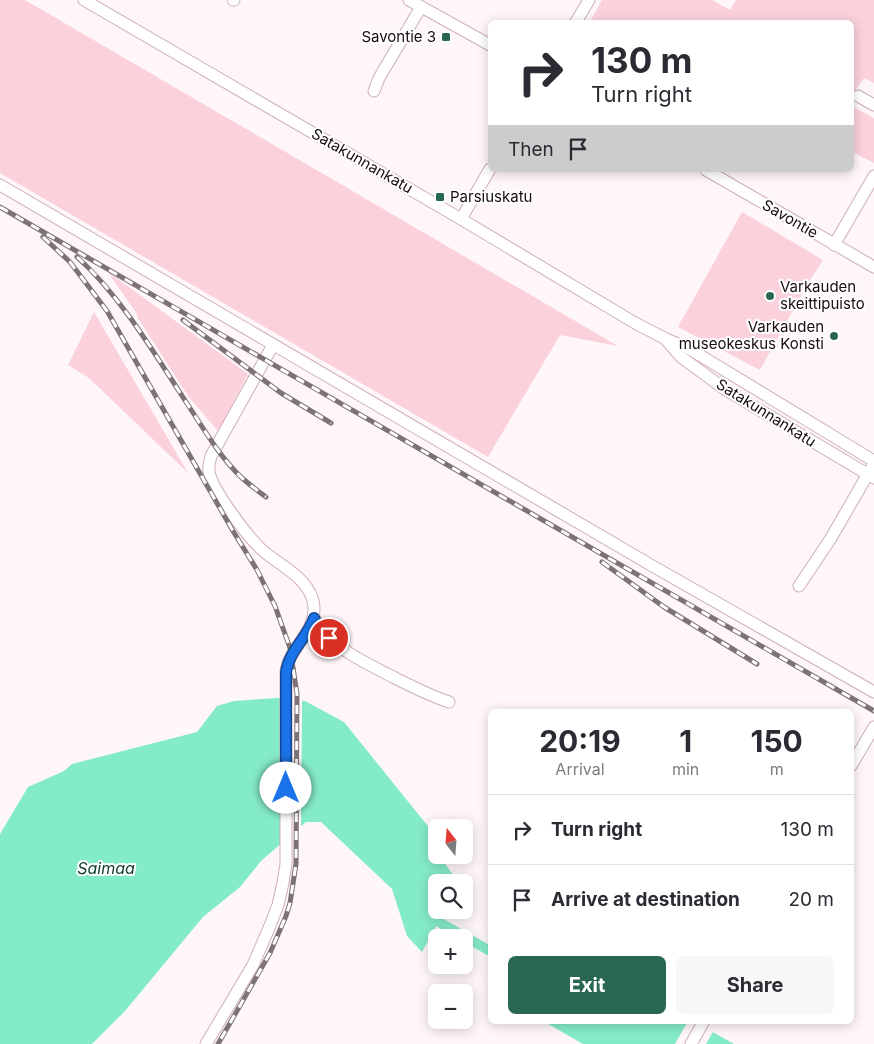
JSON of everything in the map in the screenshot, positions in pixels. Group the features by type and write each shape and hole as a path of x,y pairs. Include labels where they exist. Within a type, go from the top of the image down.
{"street":[{"name":"Satakunnankatu","path":"84,0 461,219 635,323 688,348 872,469"},
{"path":"409,0 488,45"},
{"path":"577,20 589,0"},
{"path":"374,91 379,78 421,7"},
{"path":"858,96 874,105"},
{"path":"461,219 488,172"},
{"name":"Savontie","path":"709,172 834,245 874,266"},
{"path":"834,245 874,176"},
{"path":"0,185 874,692"},
{"name":"Satakunnankatu","path":"666,339 681,357 726,390 872,469"},
{"path":"206,1044 253,964 278,905 286,864 287,662 310,629 314,618 314,606 310,594 300,580 253,542 213,484 209,472 212,456 273,345"},
{"path":"799,586 831,538 872,469"},
{"path":"314,618 321,630 336,645 352,656 430,696 449,702"},
{"path":"854,761 874,727"},
{"path":"691,1044 702,1024"}],"shaded area":[{"path":"0,0 25,0 618,346 560,335 488,457 0,173"},
{"path":"602,0 712,0 730,10 736,0 874,0 874,83 864,78 856,89 858,93 854,100 854,20 591,20"},
{"path":"854,108 874,118 874,163 854,153"},
{"path":"742,212 823,260 760,370 678,327"},
{"path":"107,271 248,374 218,431 188,396 136,315 138,315"},
{"path":"94,312 188,473 89,378 68,365"}],"water":[{"name":"Saimaa","path":"277,698 305,701 344,722 428,826 428,864 445,864 452,874 428,874 428,919 440,919 435,929 428,929 428,941 422,952 407,936 392,889 321,822 306,822 261,861 240,887 203,917 125,1011 92,1044 0,1044 0,834 28,787 64,771 72,764 197,732 217,706 234,701"},
{"path":"548,1024 698,1024 734,1044 583,1044"}],"pier":[{"path":"281,696 302,698 301,830 280,848"},
{"path":"686,1024 703,1024 714,1030 706,1044 675,1044"}],"waterway":[{"path":"439,922 488,950"}],"railway":[{"path":"0,207 874,711"},
{"path":"43,237 70,262 107,311 257,570 275,606 290,648 297,694 296,864 290,903 270,953 218,1044"},
{"path":"77,257 123,308 220,453 242,478 266,497"},
{"path":"183,320 281,393 331,423"},
{"path":"602,562 664,607 757,664"}],"place":[{"name":"Savontie 3","path":"446,37"},
{"name":"Parsiuskatu","path":"440,197"},
{"name":"Varkauden skeittipuisto","path":"770,296"},
{"name":"Varkauden museokeskus Konsti","path":"834,336"}],"route":[{"path":"286,788 287,662 310,629 314,618 321,630 329,638"}]}
